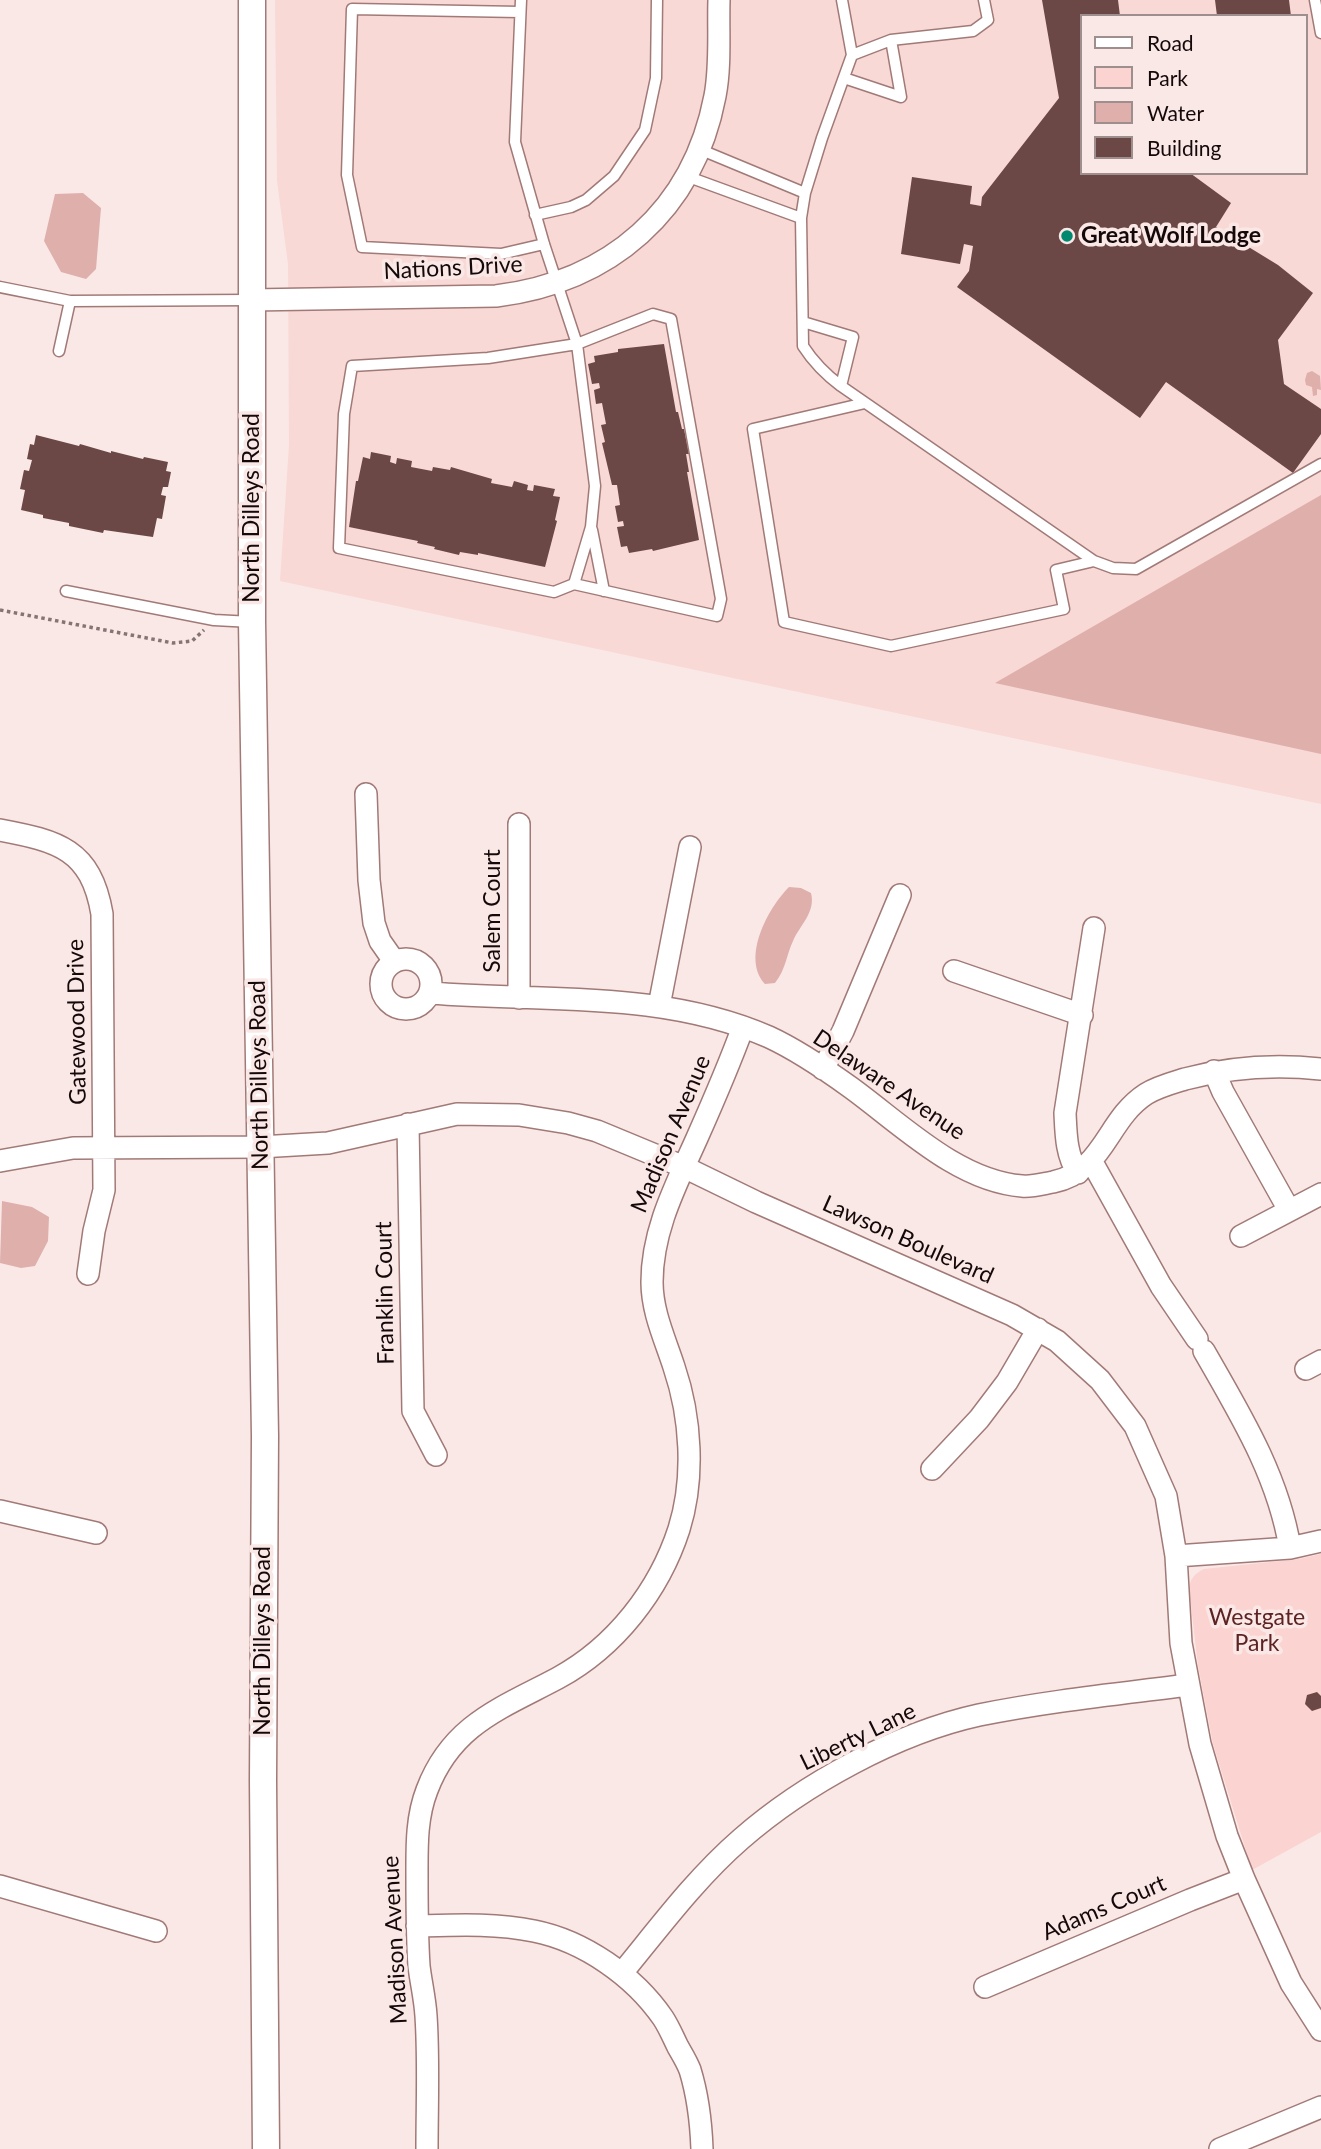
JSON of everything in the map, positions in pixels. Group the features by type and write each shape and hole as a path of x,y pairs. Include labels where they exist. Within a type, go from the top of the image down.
{"street":[{"name":"North Dilleys Road","path":"252,0 252,622 265,1436 265,2149"},
{"name":"Nations Drive","path":"251,300 496,296 523,293 587,271 625,247 659,215 675,195 699,149 715,93 719,0"},
{"path":"366,794 369,880 374,923 380,941 394,961 413,960 425,968 431,978 430,993"},
{"name":"Salem Court","path":"519,824 520,998"},
{"name":"Gatewood Drive","path":"0,830 61,845 76,857 92,877 99,895 102,914 104,1190 88,1273"},
{"path":"660,1006 690,847"},
{"path":"823,1069 843,1031 900,895"},
{"path":"1094,928 1065,1113 1066,1140 1072,1163 1085,1168 1200,1345 1236,1407 1268,1470 1284,1513 1290,1548"},
{"name":"Delaware Avenue","path":"394,961 382,975 381,987 383,995 391,1004 410,1009 421,1005 430,993 617,1000 697,1013 771,1038 850,1086 924,1144 971,1171 1004,1184 1023,1186 1067,1179 1085,1168"},
{"path":"954,971 1082,1015"},
{"name":"Madison Avenue","path":"428,2149 426,2017 419,1967 416,1836 426,1792 436,1771 467,1731 491,1712 559,1677 606,1643 635,1613 664,1567 679,1528 689,1458 686,1417 675,1370 655,1308 652,1285 653,1255 662,1217 726,1074 743,1027"},
{"path":"1085,1168 1121,1118 1147,1093 1214,1072 1261,1066 1321,1069"},
{"path":"1214,1072 1289,1210"},
{"name":"Lawson Boulevard","path":"0,1161 73,1148 260,1147 328,1143 457,1114 519,1115 597,1130 1038,1329 1077,1357 1135,1426 1166,1496 1176,1556 1181,1643 1204,1757 1227,1836 1244,1879 1291,1983 1321,2030"},
{"name":"Franklin Court","path":"408,1124 413,1411 436,1455"},
{"path":"1241,1236 1321,1194"},
{"path":"932,1469 979,1419 1007,1382 1038,1329"},
{"path":"0,1511 96,1533"},
{"path":"1176,1556 1290,1548 1321,1541"},
{"name":"Liberty Lane","path":"622,1973 676,1907 740,1840 829,1775 888,1746 977,1716 1053,1702 1188,1685"},
{"name":"Adams Court","path":"985,1987 1190,1899 1244,1879"},
{"path":"0,1886 156,1931"},
{"path":"417,1926 478,1924 537,1931 564,1940 622,1973 664,2019 690,2068 701,2117 702,2149"},
{"path":"1220,2149 1321,2107"}],"lane":[{"path":"536,215 571,207 586,200 614,176 645,130 656,78 657,0"},
{"path":"842,0 852,55 805,193 801,218 803,346 824,374 1094,561 1113,568 1136,569 1321,464"},
{"path":"852,55 891,40 973,31 988,20 984,0"},
{"path":"1315,0 1321,33"},
{"path":"544,244 501,254 362,247 347,174 352,9 521,6 515,142 544,244 577,344 595,486 591,527 574,584"},
{"path":"844,78 901,97 891,40"},
{"path":"699,149 805,193"},
{"path":"686,176 801,218"},
{"path":"0,287 69,301 251,300"},
{"path":"59,351 69,301"},
{"path":"653,314 671,319 721,599 717,616 574,584 554,592 340,548 344,414 352,366 488,358 577,344 653,314"},
{"path":"803,322 853,337 841,386"},
{"path":"866,403 753,429 784,622 891,646 1064,609 1056,570 1094,561"},
{"path":"591,527 604,591"},
{"path":"66,591 214,620 252,622"}],"path":[{"path":"0,610 173,643 192,641 214,620"}],"shaded area":[{"path":"275,0 1321,0 1321,804 280,581 289,445 288,264 277,181"}],"green space":[{"name":"Westgate Park","path":"1321,1554 1321,1832 1252,1870 1213,1744 1198,1666 1189,1588 1194,1577 1204,1569 1299,1559"}],"water":[{"path":"83,193 101,208 96,269 86,279 61,272 44,241 55,194"},
{"path":"1312,371 1320,376 1321,390 1317,389 1317,395 1313,396 1312,387 1306,385 1305,380 1307,373"},
{"path":"1321,495 1321,754 995,683"},
{"path":"789,887 801,888 811,893 811,906 793,941 779,978 775,983 765,984 758,973 756,961 760,934 773,907"},
{"path":"2,1201 32,1207 49,1217 48,1241 35,1266 21,1268 0,1263"}],"building":[{"name":"Great Wolf Lodge","path":"1042,0 1118,0 1120,14 1080,14 1080,175 1193,175 1231,203 1216,227 1278,265 1313,293 1278,340 1284,384 1321,409 1321,434 1293,473 1166,382 1140,418 957,287 969,271 973,246 964,244 960,264 901,254 912,177 972,186 970,204 981,206 982,197 1059,98"},
{"path":"1215,0 1289,0 1291,14 1217,14"},
{"path":"664,344 676,412 684,429 689,454 686,454 687,472 699,540 653,551 629,553 627,546 621,547 617,527 624,526 623,521 618,522 615,506 620,505 617,485 612,485 602,443 605,442 601,425 606,424 602,403 596,404 594,390 600,388 599,383 592,384 588,364 595,362 594,356 618,352 618,349"},
{"path":"36,435 111,453 168,462 166,471 171,472 168,487 163,487 161,495 166,496 162,519 157,518 153,537 104,530 103,533 69,526 69,523 21,510 25,490 20,489 24,470 29,471 32,460 27,459 30,444 34,445"},
{"path":"371,452 391,456 390,462 396,464 397,458 412,461 411,467 432,471 433,467 450,470 451,467 492,479 491,483 512,487 514,481 528,485 527,490 533,491 534,485 555,489 553,496 560,497 555,520 557,521 545,567 478,553 460,552 459,555 434,549 435,547 417,543 418,541 349,527 356,481 363,457 370,459"},
{"path":"1317,1692 1321,1696 1321,1708 1312,1711 1305,1704 1307,1695"}],"place":[{"name":"Great Wolf Lodge","path":"1067,236"}]}
